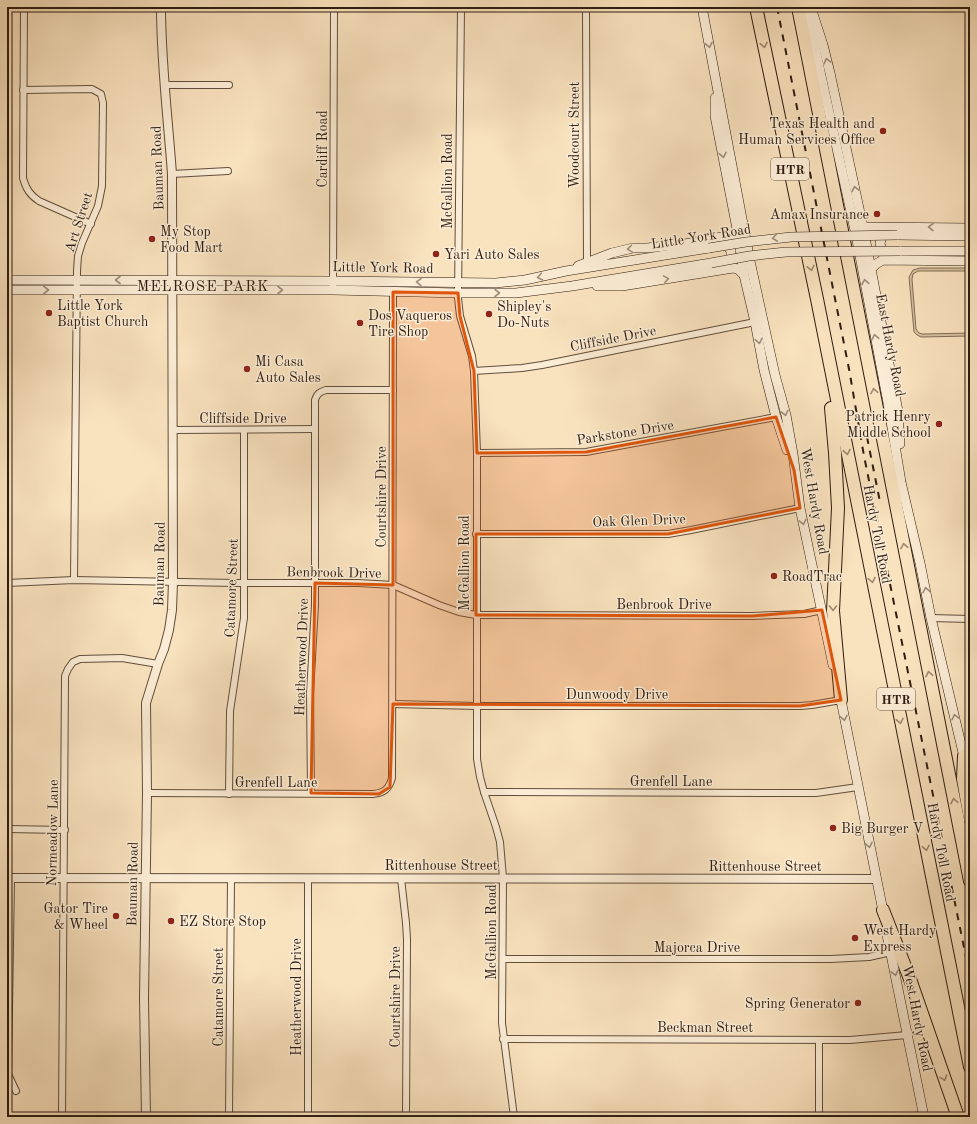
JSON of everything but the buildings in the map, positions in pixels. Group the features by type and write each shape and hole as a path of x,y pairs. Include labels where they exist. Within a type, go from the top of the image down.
{"highway":[{"name":"Hardy Toll Road","path":"756,7 823,332 970,1067"},
{"name":"Hardy Toll Road","path":"798,7 970,881"},
{"path":"823,332 838,491 838,527 834,570 833,611 841,700"},
{"path":"964,756 963,779 970,819"},
{"path":"883,910 910,979 958,1117"}],"main road":[{"name":"West Hardy Road","path":"702,7 746,242 775,375 786,415 800,508 841,700 923,1116"},
{"name":"East Hardy Road","path":"806,7 856,235 888,402 901,482 931,618 970,782"},
{"path":"810,7 823,45 830,73 863,227 898,411 901,482"},
{"path":"715,74 716,116 738,234 744,275 764,370 776,417 794,470"},
{"path":"863,227 970,228"},
{"path":"887,227 881,231 880,244 883,254 892,260"},
{"path":"566,272 586,262 612,253 633,248 684,244 738,234"},
{"name":"Little York Road","path":"7,280 496,283 525,280 746,242 791,237 856,235 970,236"},
{"path":"713,239 725,242 731,251 731,264 725,269"},
{"name":"Little York Road","path":"7,290 333,290 516,293 572,286 749,256 786,252 970,250"},
{"path":"871,269 883,260 970,261"},
{"path":"572,286 622,286 732,268 738,269 744,275"}],"street":[{"path":"24,7 23,178 28,191 39,201 91,224"},
{"name":"Bauman Road","path":"146,1117 144,998 147,793 146,703 169,630 172,610 173,582 171,290 172,174 169,123 164,85 162,7"},
{"name":"Cardiff Road","path":"333,290 334,7"},
{"name":"McGallion Road","path":"461,7 458,293 460,316 472,356 474,370 476,453 477,759 484,792 500,842 503,878 502,1023 514,1117"},
{"name":"Woodcourt Street","path":"586,7 586,262"},
{"path":"164,85 229,85"},
{"name":"Art Street","path":"23,90 92,89 101,94 103,103 102,186 98,206 78,256 76,290 74,580"},
{"path":"172,174 228,172"},
{"name":"Courtshire Drive","path":"392,774 393,292"},
{"name":"Cliffside Drive","path":"474,370 522,368 755,322"},
{"name":"Heatherwood Drive","path":"310,793 310,693 315,628 315,400 320,391 393,390"},
{"name":"Parkstone Drive","path":"476,453 586,452 776,417"},
{"name":"Cliffside Drive","path":"172,430 315,430"},
{"name":"Catamore Street","path":"229,794 230,711 243,632 244,430"},
{"name":"Oak Glen Drive","path":"476,534 668,534 800,508"},
{"name":"Benbrook Drive","path":"7,583 74,580 173,582 358,582 393,585 439,605 459,612 476,615 752,616 804,614 822,610"},
{"path":"931,618 970,618"},
{"name":"Normeadow Lane","path":"62,1117 65,676 73,662 84,658 122,658 158,664"},
{"name":"Dunwoody Drive","path":"393,704 477,706 800,706 841,700"},
{"name":"Grenfell Lane","path":"147,793 379,794 390,787 392,774"},
{"name":"Grenfell Lane","path":"484,792 816,793 858,787"},
{"path":"7,829 65,830"},
{"path":"9,878 8,1074 16,1091"},
{"name":"Rittenhouse Street","path":"9,878 876,878"},
{"name":"Catamore Street","path":"229,1117 231,878"},
{"name":"Heatherwood Drive","path":"308,878 308,1117"},
{"name":"Courtshire Drive","path":"401,878 407,939 406,1117"},
{"name":"Majorca Drive","path":"503,959 831,959 869,957 891,952"},
{"name":"Beckman Street","path":"503,1039 819,1040 865,1039 907,1035"},
{"path":"818,1117 819,1040"},
{"path":"906,1117 923,1116"}],"highlighted area":[{"path":"393,292 458,293 460,316 474,371 477,453 586,452 776,417 794,470 800,508 668,534 476,534 476,615 752,616 822,610 841,700 800,706 393,704 390,787 379,794 311,793 315,583 393,585"}],"shaded area":[{"path":"920,268 970,268 970,271 918,271 913,274 912,279 916,329 919,333 970,333 970,336 921,337 914,332 909,277 913,270"}],"railway":[{"path":"777,7 849,369 864,456 970,977"},
{"path":"867,437 880,502"}],"place":[{"name":"Texas Health and Human Services Office","path":"883,131"},
{"name":"Amax Insurance","path":"877,214"},
{"name":"My Stop Food Mart","path":"152,239"},
{"name":"Yari Auto Sales","path":"436,254"},
{"name":"Little York Baptist Church","path":"49,313"},
{"name":"Shipley's Do-Nuts","path":"489,314"},
{"name":"Dos Vaqueros Tire Shop","path":"360,323"},
{"name":"Mi Casa Auto Sales","path":"247,369"},
{"name":"Patrick Henry Middle School","path":"939,424"},
{"name":"RoadTrac","path":"774,576"},
{"name":"Big Burger V","path":"833,828"},
{"name":"Gator Tire & Wheel","path":"116,916"},
{"name":"EZ Store Stop","path":"171,921"},
{"name":"West Hardy Express","path":"855,938"},
{"name":"Spring Generator","path":"858,1003"}],"district":[{"name":"MELROSE PARK","path":"203,286"}]}
